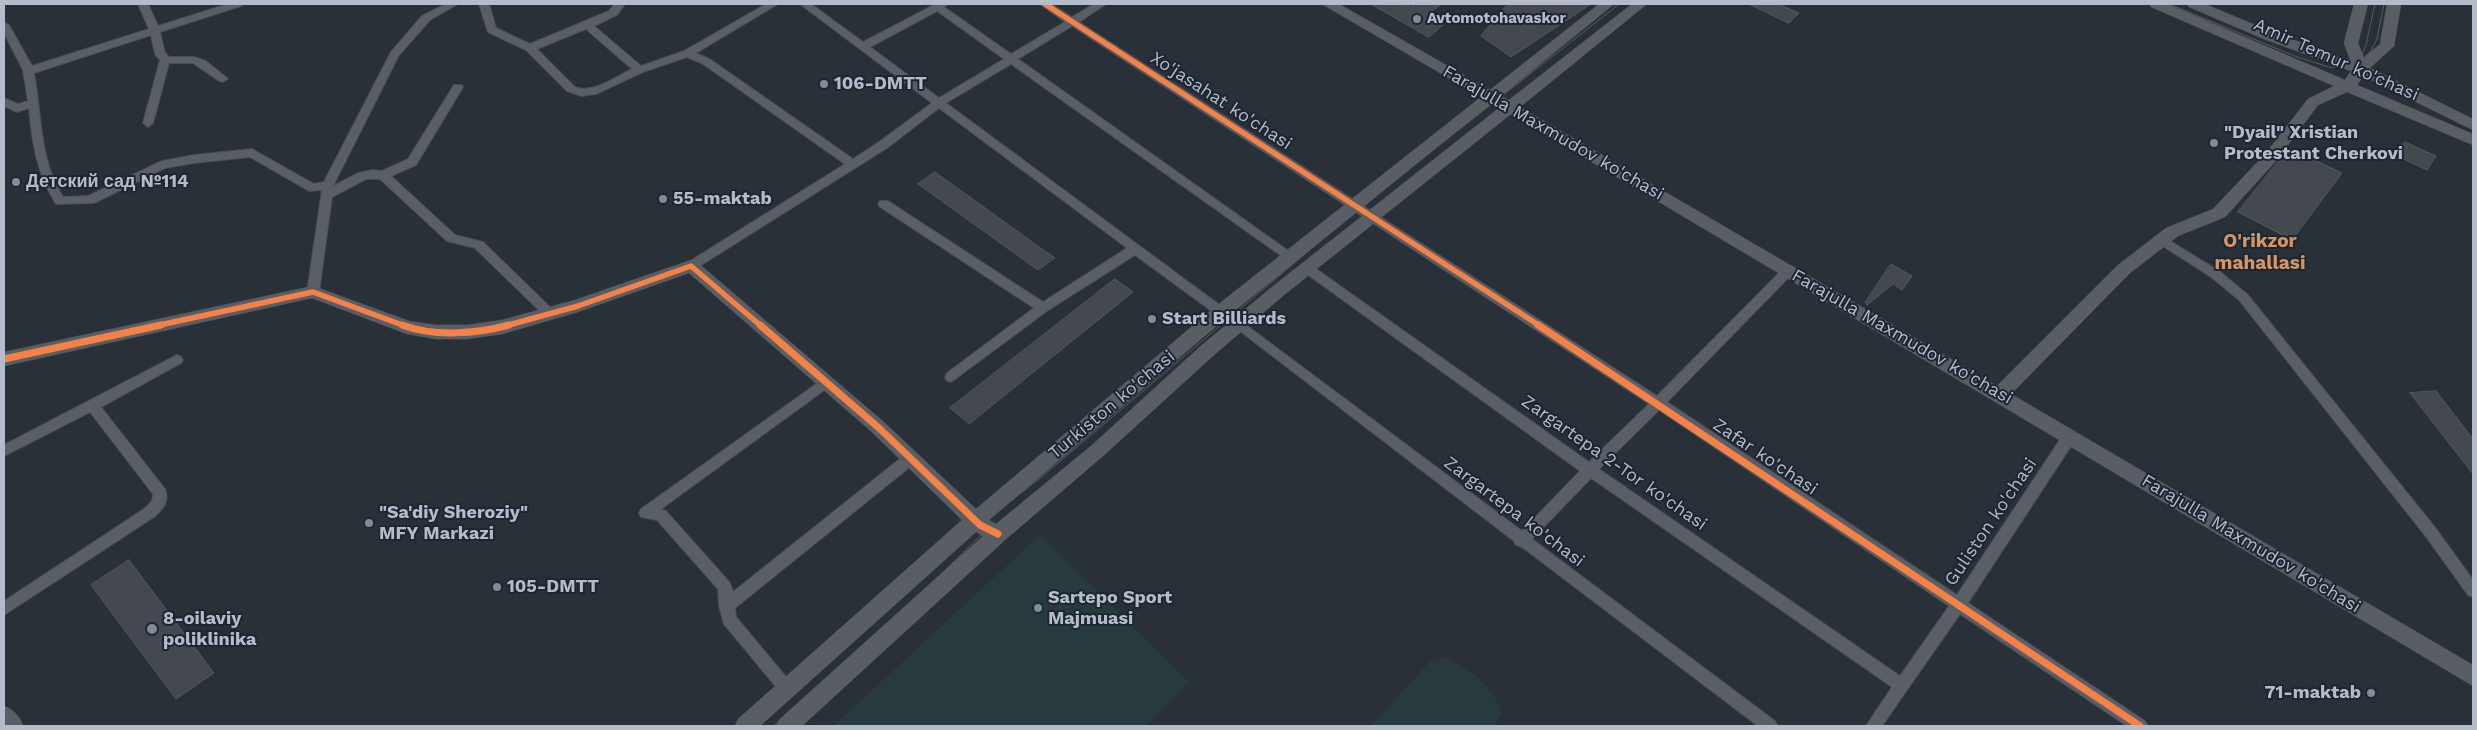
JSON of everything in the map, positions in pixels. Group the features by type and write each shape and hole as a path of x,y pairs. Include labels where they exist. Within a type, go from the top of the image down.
{"main road":[{"name":"Farajulla Maxmudov ko'chasi","path":"1328,4 1511,107 1789,270 2473,676"},
{"name":"Turkiston ko'chasi","path":"745,726 976,520 1221,312 1607,4"},
{"name":"Turkiston ko'chasi","path":"788,726 998,534 1238,326 1640,4"},
{"name":"Amir Temur ko'chasi","path":"2156,4 2349,84 2473,140"},
{"name":"Amir Temur ko'chasi","path":"2194,4 2269,36 2360,69 2473,125"},
{"path":"2360,69 2352,43 2361,4"},
{"path":"2000,394 2124,269 2162,240 2187,225 2219,213 2271,157 2313,102 2349,84 2360,69 2387,46 2394,4"},
{"path":"4,359 313,292 407,327 436,332 468,332 502,327 550,314 691,266 826,382 911,458 986,529 998,534"},
{"path":"4,716 13,726"}],"street":[{"path":"143,4 155,31 160,54 165,59 202,62 223,80"},
{"path":"28,70 238,4"},
{"path":"313,292 328,190 395,54 426,18 453,4"},
{"path":"484,4 492,30 530,48 571,88 580,93 592,92 639,70 688,53 773,4"},
{"path":"530,48 614,14 620,4"},
{"path":"805,4 1221,312"},
{"name":"Xo'jasahat ko'chasi","path":"1045,4 1371,218"},
{"path":"691,266 882,145 939,103 1101,4"},
{"path":"864,46 940,5 1010,60 1291,257"},
{"path":"4,25 28,70 32,103 49,188 60,201 90,200 162,166 194,159 252,153 312,188 328,190 362,176 372,174 383,175 412,162 458,87"},
{"path":"587,25 639,70"},
{"path":"688,53 707,62 852,163"},
{"path":"148,123 165,59"},
{"path":"4,102 17,108 32,103"},
{"path":"383,175 451,238 479,245 550,314"},
{"path":"884,204 1043,308"},
{"name":"Zafar ko'chasi","path":"1371,218 1658,403 2140,726"},
{"path":"2162,240 2215,274 2243,297 2414,511 2473,591"},
{"path":"951,377 1043,308 1134,249"},
{"name":"Zargartepa 2-Tor ko'chasi","path":"1308,269 1588,470 1901,685"},
{"path":"1521,541 1588,470 1719,344 1789,270"},
{"name":"Zargartepa ko'chasi","path":"1238,326 1521,541 1770,726"},
{"path":"4,451 177,360"},
{"path":"787,689 729,619 726,606 726,587 661,515 646,513 826,382"},
{"path":"4,610 149,513 159,504 160,493 92,406"},
{"name":"Guliston ko'chasi","path":"1873,726 1959,604 2070,436"},
{"path":"726,606 911,458"}],"green space":[{"name":"Sartepo Sport Majmuasi","path":"1040,535 1189,682 1146,726 833,726"},
{"path":"1443,657 1471,672 1493,694 1502,713 1495,726 1371,726 1430,661"}],"building":[{"name":"Avtomotohavaskor","path":"1371,4 1406,4 1411,7 1415,4 1442,4 1426,15 1444,24 1429,37"},
{"path":"1508,4 1591,4 1511,57 1481,36"},
{"path":"1749,4 1778,4 1799,13 1789,23"},
{"path":"2405,142 2436,156 2427,170 2395,155"},
{"path":"2289,148 2342,173 2292,240 2238,212"},
{"path":"935,172 1055,258 1038,270 918,184"},
{"path":"1891,264 1912,276 1902,290 1893,284 1867,305 1865,303"},
{"path":"1115,279 1133,292 969,424 950,408"},
{"path":"2436,391 2473,439 2473,474 2410,393"},
{"name":"8-oilaviy poliklinika","path":"129,560 214,673 176,699 91,585"}],"tram line":[{"path":"758,726 980,525 1039,479 1358,209 1619,4"},
{"path":"2169,4 2297,57 2329,67 2347,68 2358,64 2371,51 2377,39 2384,4"},
{"path":"2361,57 2366,45 2375,4"},
{"path":"773,726 924,591 990,526"}],"cycle path":[{"path":"1045,4 1658,403 2140,726"},
{"path":"4,359 313,292 407,327 436,332 467,332 502,327 578,306 691,266 879,428 980,525 998,534"}],"place":[{"name":"Avtomotohavaskor","path":"1417,19"},
{"name":"106-DMTT","path":"824,84"},
{"name":"\"Dyail\" Xristian Protestant Cherkovi","path":"2214,143"},
{"name":"Детский сад №114","path":"16,182"},
{"name":"55-maktab","path":"663,199"},
{"name":"Start Billiards","path":"1152,319"},
{"name":"\"Sa'diy Sheroziy\" MFY Markazi","path":"369,523"},
{"name":"105-DMTT","path":"497,587"},
{"name":"Sartepo Sport Majmuasi","path":"1038,608"},
{"name":"8-oilaviy poliklinika","path":"152,629"},
{"name":"71-maktab","path":"2371,693"}],"district":[{"name":"O'rikzor mahallasi","path":"2260,252"}]}
